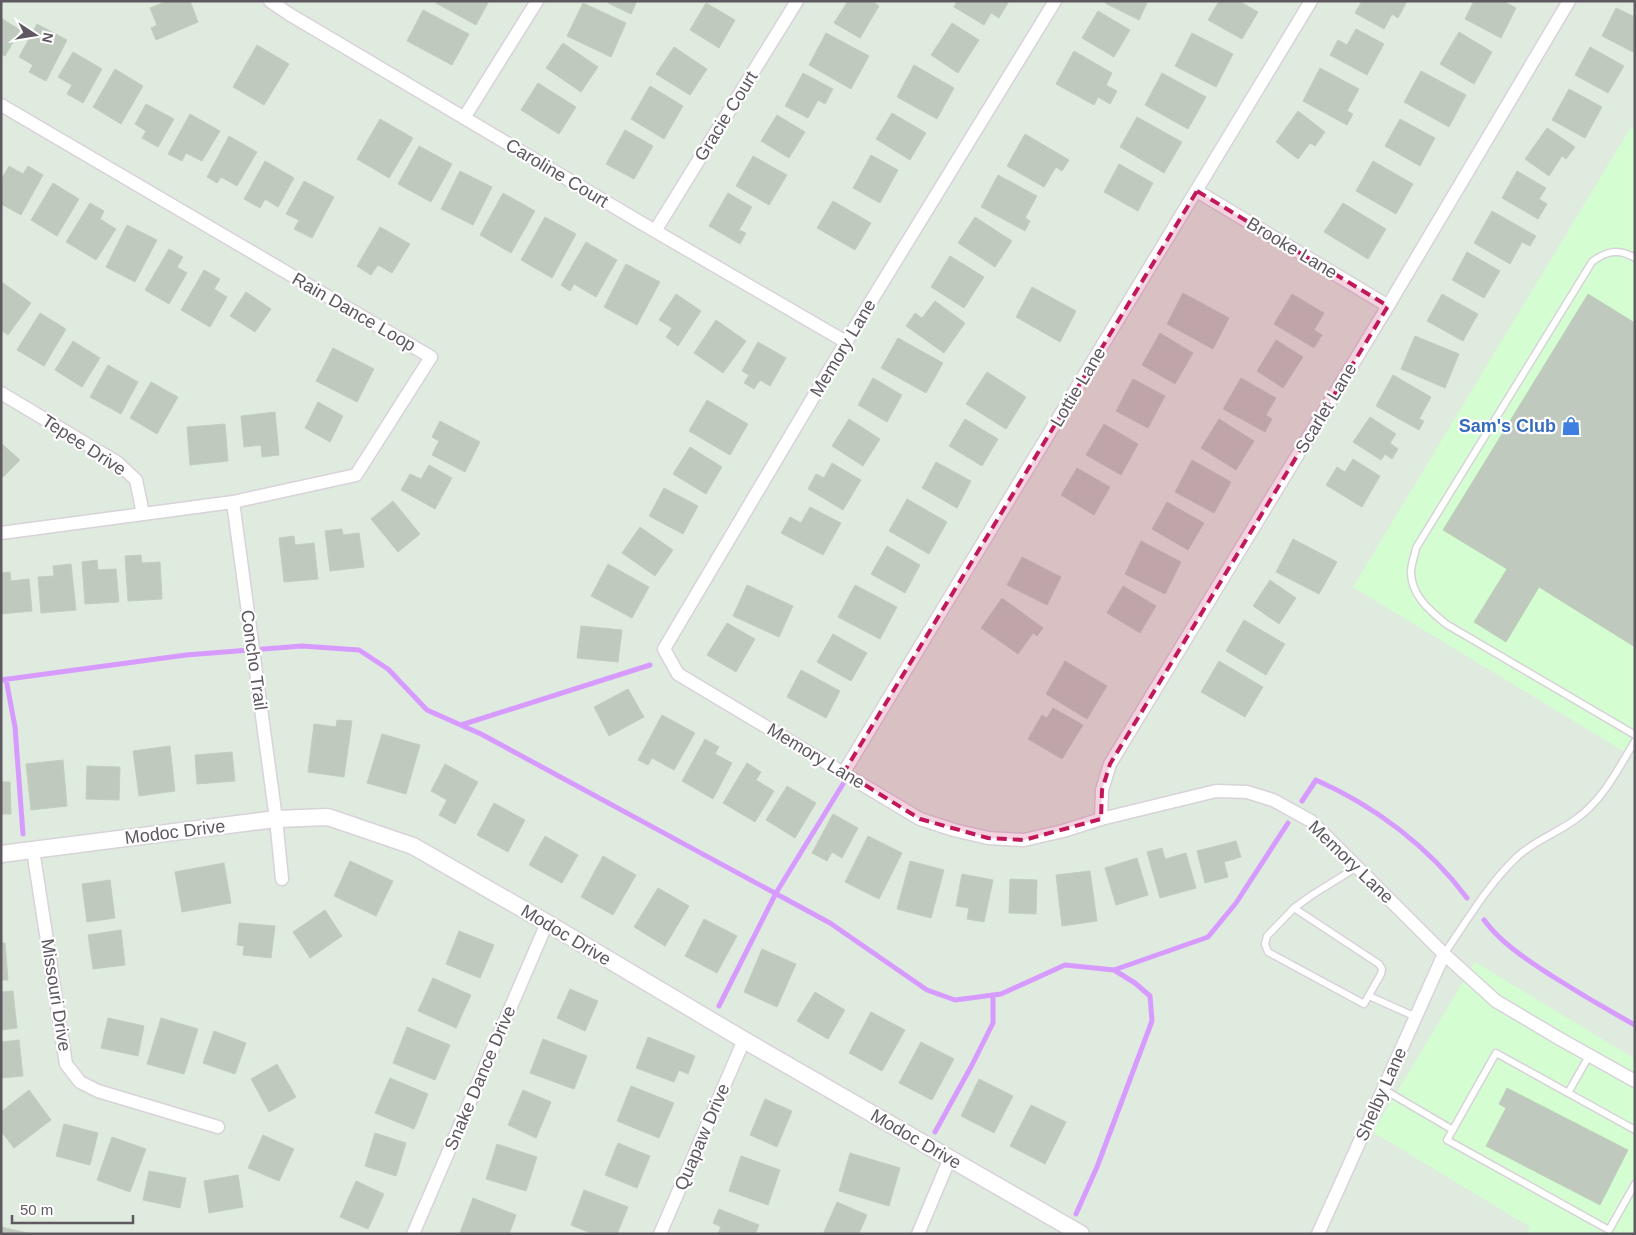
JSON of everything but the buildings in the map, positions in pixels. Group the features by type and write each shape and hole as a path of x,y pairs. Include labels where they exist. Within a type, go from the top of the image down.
{"street":[{"name":"Caroline Court","path":"270,1 464,118 846,342"},
{"path":"464,118 537,1"},
{"name":"Gracie Court","path":"655,231 797,1"},
{"name":"Memory Lane","path":"1055,1 846,342 664,649 678,674 920,819 954,830 988,838 1024,840 1216,791 1247,792 1273,800 1311,821 1444,954 1496,1001 1635,1081"},
{"name":"Lottie Lane","path":"844,772 1311,1"},
{"name":"Scarlet Lane","path":"1101,819 1102,790 1110,764 1388,306 1569,1"},
{"name":"Rain Dance Loop","path":"1,105 431,357 356,475 233,502 1,533"},
{"name":"Brooke Lane","path":"1197,190 1388,306"},
{"name":"Tepee Drive","path":"1,393 118,463 136,480 144,514"},
{"name":"Concho Trail","path":"233,502 276,819 282,879"},
{"name":"Modoc Drive","path":"1,854 276,819 328,817 413,846 744,1040 1081,1234"},
{"name":"Missouri Drive","path":"33,850 66,1064 80,1082 98,1092 218,1127"},
{"name":"Snake Dance Drive","path":"413,1234 547,923"},
{"name":"Shelby Lane","path":"1318,1234 1444,954"},
{"name":"Quapaw Drive","path":"660,1234 744,1040"},
{"path":"918,1234 950,1158"}],"lane":[{"path":"1635,258 1628,254 1610,251 1600,255 1592,262 1416,548 1411,572 1415,590 1426,608 1446,624 1635,735"},
{"path":"1444,954 1500,874 1520,854 1576,819 1594,803 1635,741"},
{"path":"1294,908 1379,964 1382,968 1381,974 1364,1004 1268,952 1265,944 1267,936 1294,908 1312,894 1357,867"},
{"path":"1369,996 1416,1017"},
{"path":"1635,1130 1496,1053 1448,1140 1609,1230 1635,1184"},
{"path":"1568,1093 1589,1056"},
{"path":"1383,1089 1453,1130"}],"highlighted area":[{"path":"1197,191 1388,306 1110,764 1102,790 1101,819 1024,840 988,838 920,819 844,772"}],"shaded area":[{"path":"1631,127 1635,130 1635,758 1353,587"},
{"path":"1475,962 1635,1059 1635,1234 1526,1234 1530,1227 1373,1132"}],"waterway":[{"path":"1,680 186,655 302,646 359,650 388,669 427,710 481,734 830,923 927,990 955,1000 1001,994 1065,965 1114,970 1208,937 1236,903 1288,823"},
{"path":"461,725 650,665"},
{"path":"6,679 15,727 23,834"},
{"path":"1302,801 1316,780 1359,802 1380,815 1418,845 1452,879 1467,898"},
{"path":"719,1006 776,893 843,784"},
{"path":"1484,920 1507,944 1524,957 1572,989 1635,1025"},
{"path":"1076,1214 1097,1167 1152,1021 1150,996 1135,983 1114,970"},
{"path":"935,1132 993,1023 993,995"}],"place":[{"name":"Sam's Club","path":"1571,426"}]}
